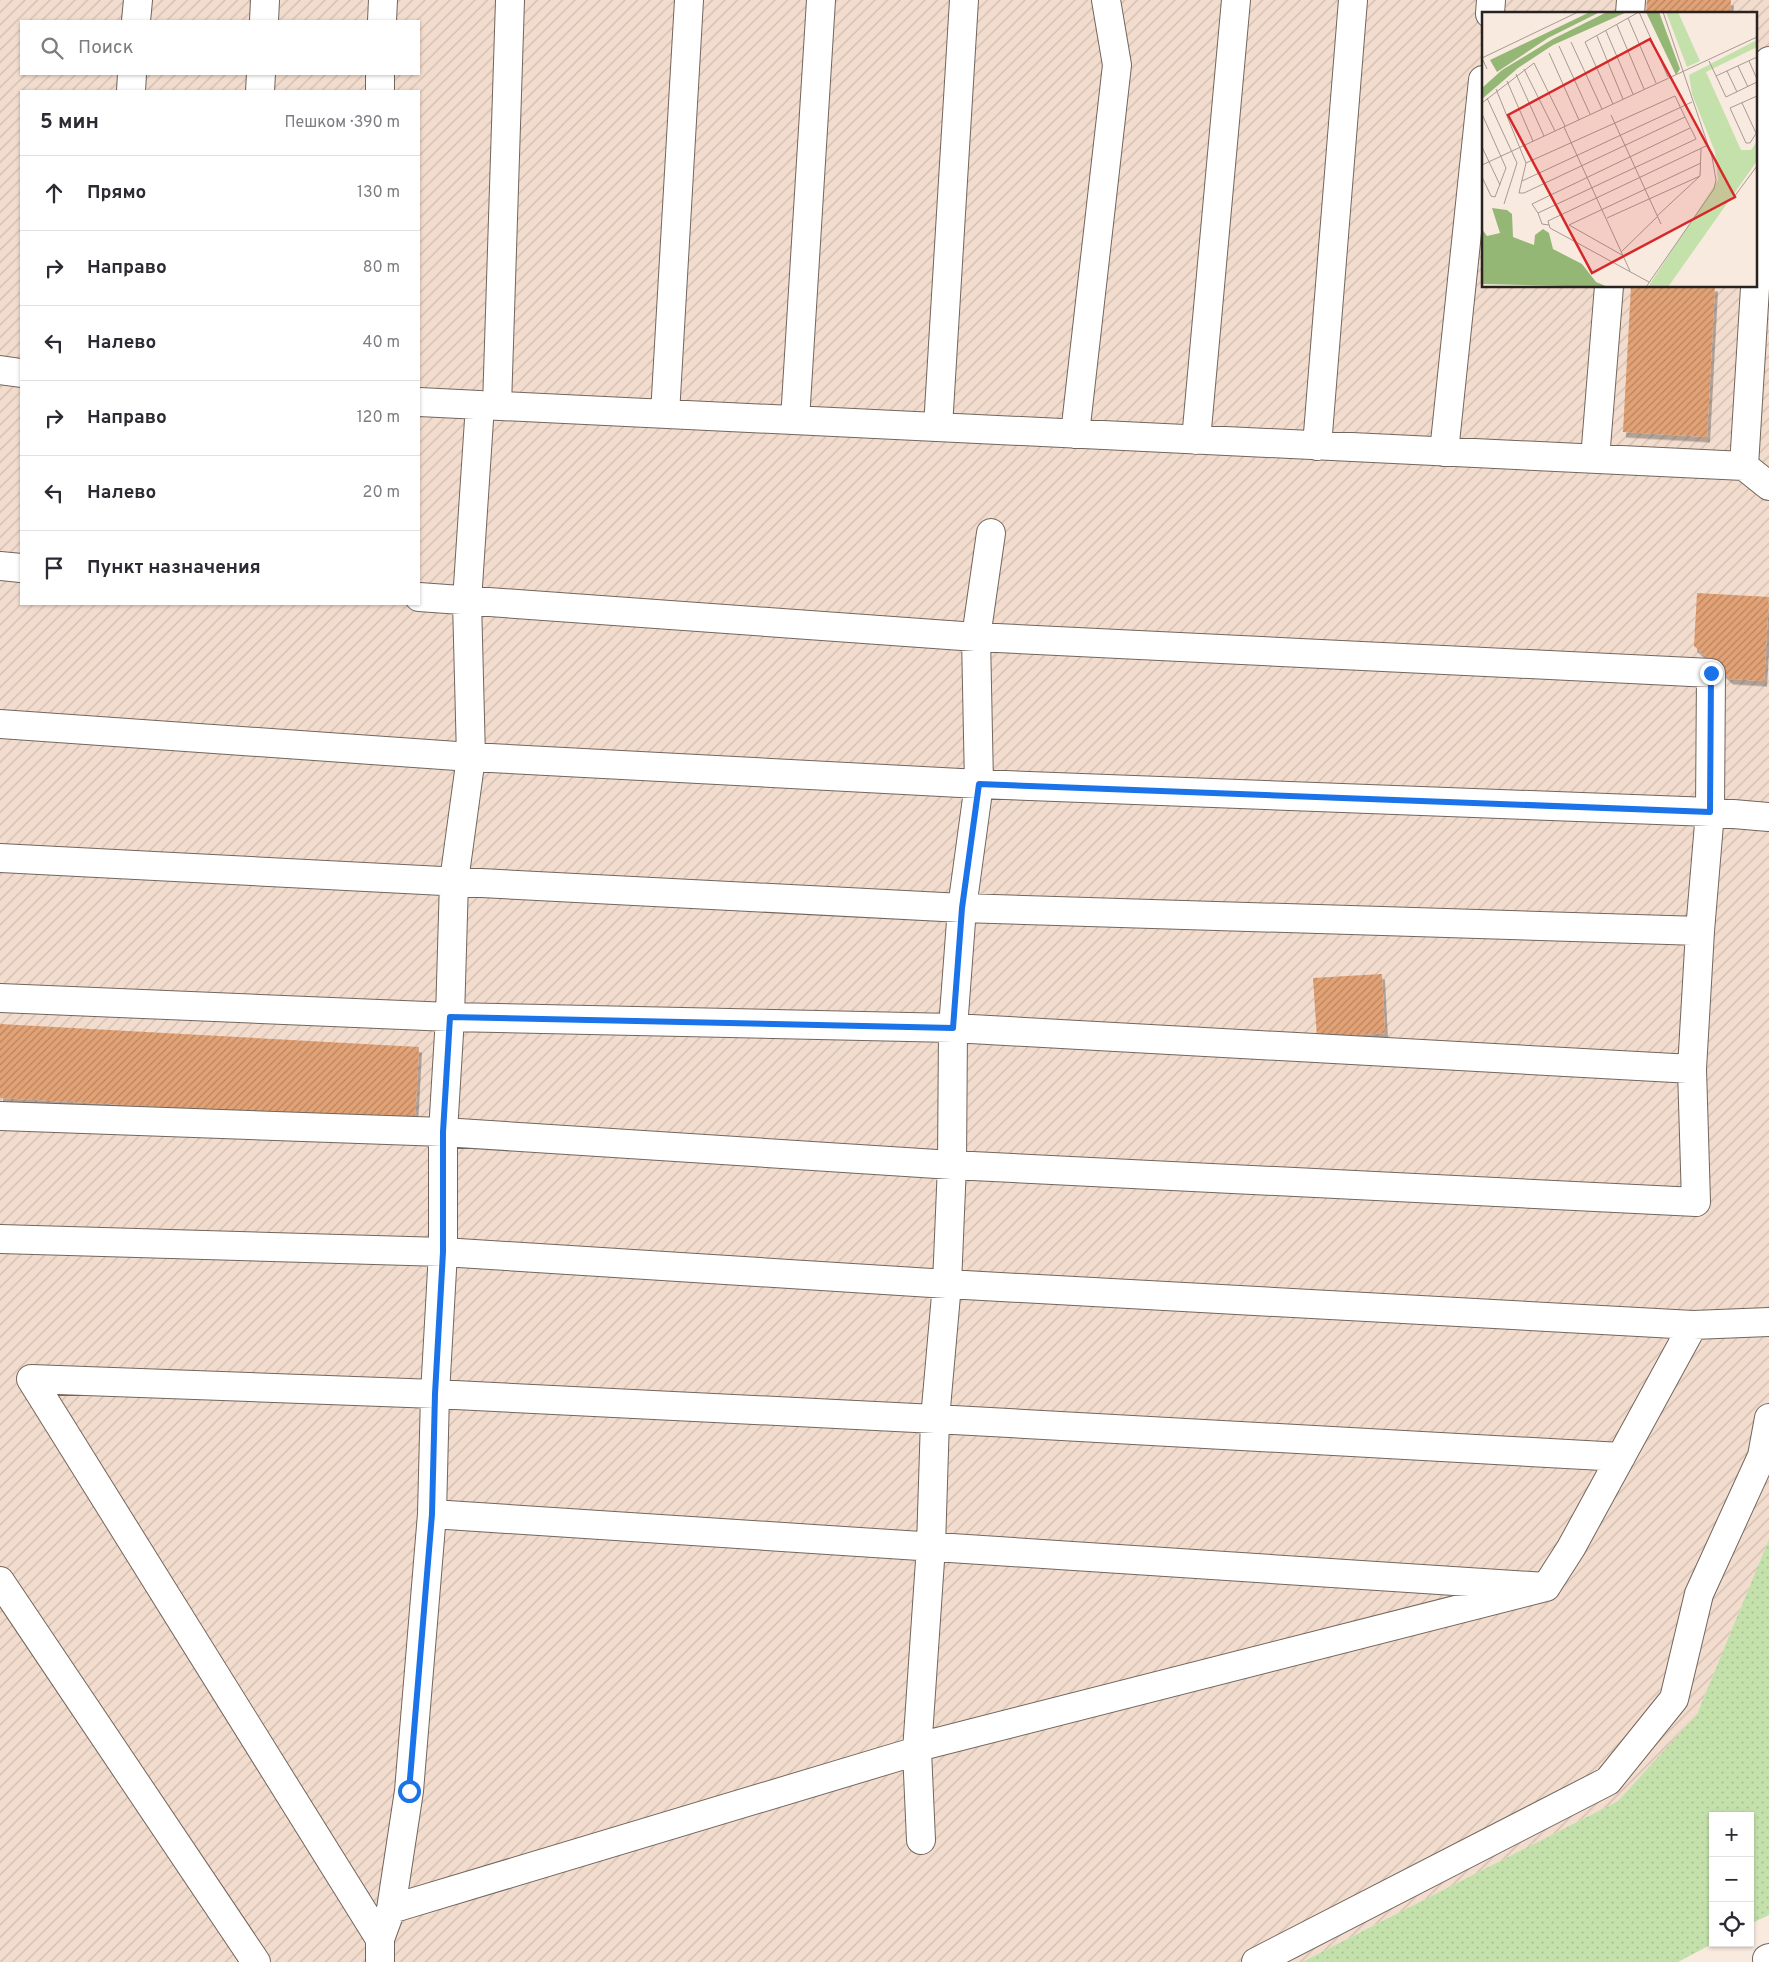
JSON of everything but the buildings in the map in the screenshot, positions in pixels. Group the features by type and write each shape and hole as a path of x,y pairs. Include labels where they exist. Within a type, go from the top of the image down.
{"lane":[{"path":"136,20 138,0"},
{"path":"264,20 265,0"},
{"path":"382,20 383,0"},
{"path":"380,1951 392,1909 409,1791 432,1514 435,1394 443,1252 443,1132 450,1017 454,882 471,758 467,601 488,406 510,0"},
{"path":"665,414 689,0"},
{"path":"795,420 821,0"},
{"path":"938,427 964,0"},
{"path":"1075,434 1116,65 1106,0"},
{"path":"1196,440 1236,0"},
{"path":"1317,446 1353,0"},
{"path":"1756,272 1769,61"},
{"path":"131,90 132,75"},
{"path":"260,90 261,75"},
{"path":"380,75 380,90"},
{"path":"1444,452 1482,90"},
{"path":"1596,459 1609,288"},
{"path":"1744,466 1755,288"},
{"path":"0,370 20,373"},
{"path":"420,402 1744,466 1769,486"},
{"path":"921,1840 918,1749 931,1546 935,1418 947,1284 952,1165 953,1028 962,908 979,784 976,636 991,533"},
{"path":"0,566 20,568"},
{"path":"0,1116 443,1132 952,1165 1696,1202 1692,1069 1700,932 1710,812 1711,673 976,636 420,597"},
{"path":"0,724 471,758 979,784 1710,812 1769,817"},
{"path":"0,858 962,908 1700,932"},
{"path":"0,998 450,1017 953,1028 1692,1069"},
{"path":"0,1239 443,1252 947,1284 1693,1325 1769,1322"},
{"path":"392,1909 918,1749 1546,1587 1571,1548 1622,1458 1693,1325"},
{"path":"380,1951 31,1379 435,1394 935,1418 1622,1458"},
{"path":"1256,1962 1608,1781 1674,1699 1699,1594 1762,1456 1769,1418"},
{"path":"432,1514 1546,1587"},
{"path":"0,1581 256,1962"}],"shaded area":[{"path":"0,0 1769,0 1769,1539 1697,1714 1618,1801 1302,1962 0,1962"}],"green space":[{"path":"1769,1539 1769,1915 1754,1922 1754,1812 1709,1812 1709,1946 1678,1962 1302,1962 1618,1801 1697,1714"}],"route":[{"path":"409,1791 432,1514 435,1394 443,1252 443,1132 450,1017 953,1028 962,908 979,784 1710,812 1711,673"}]}
